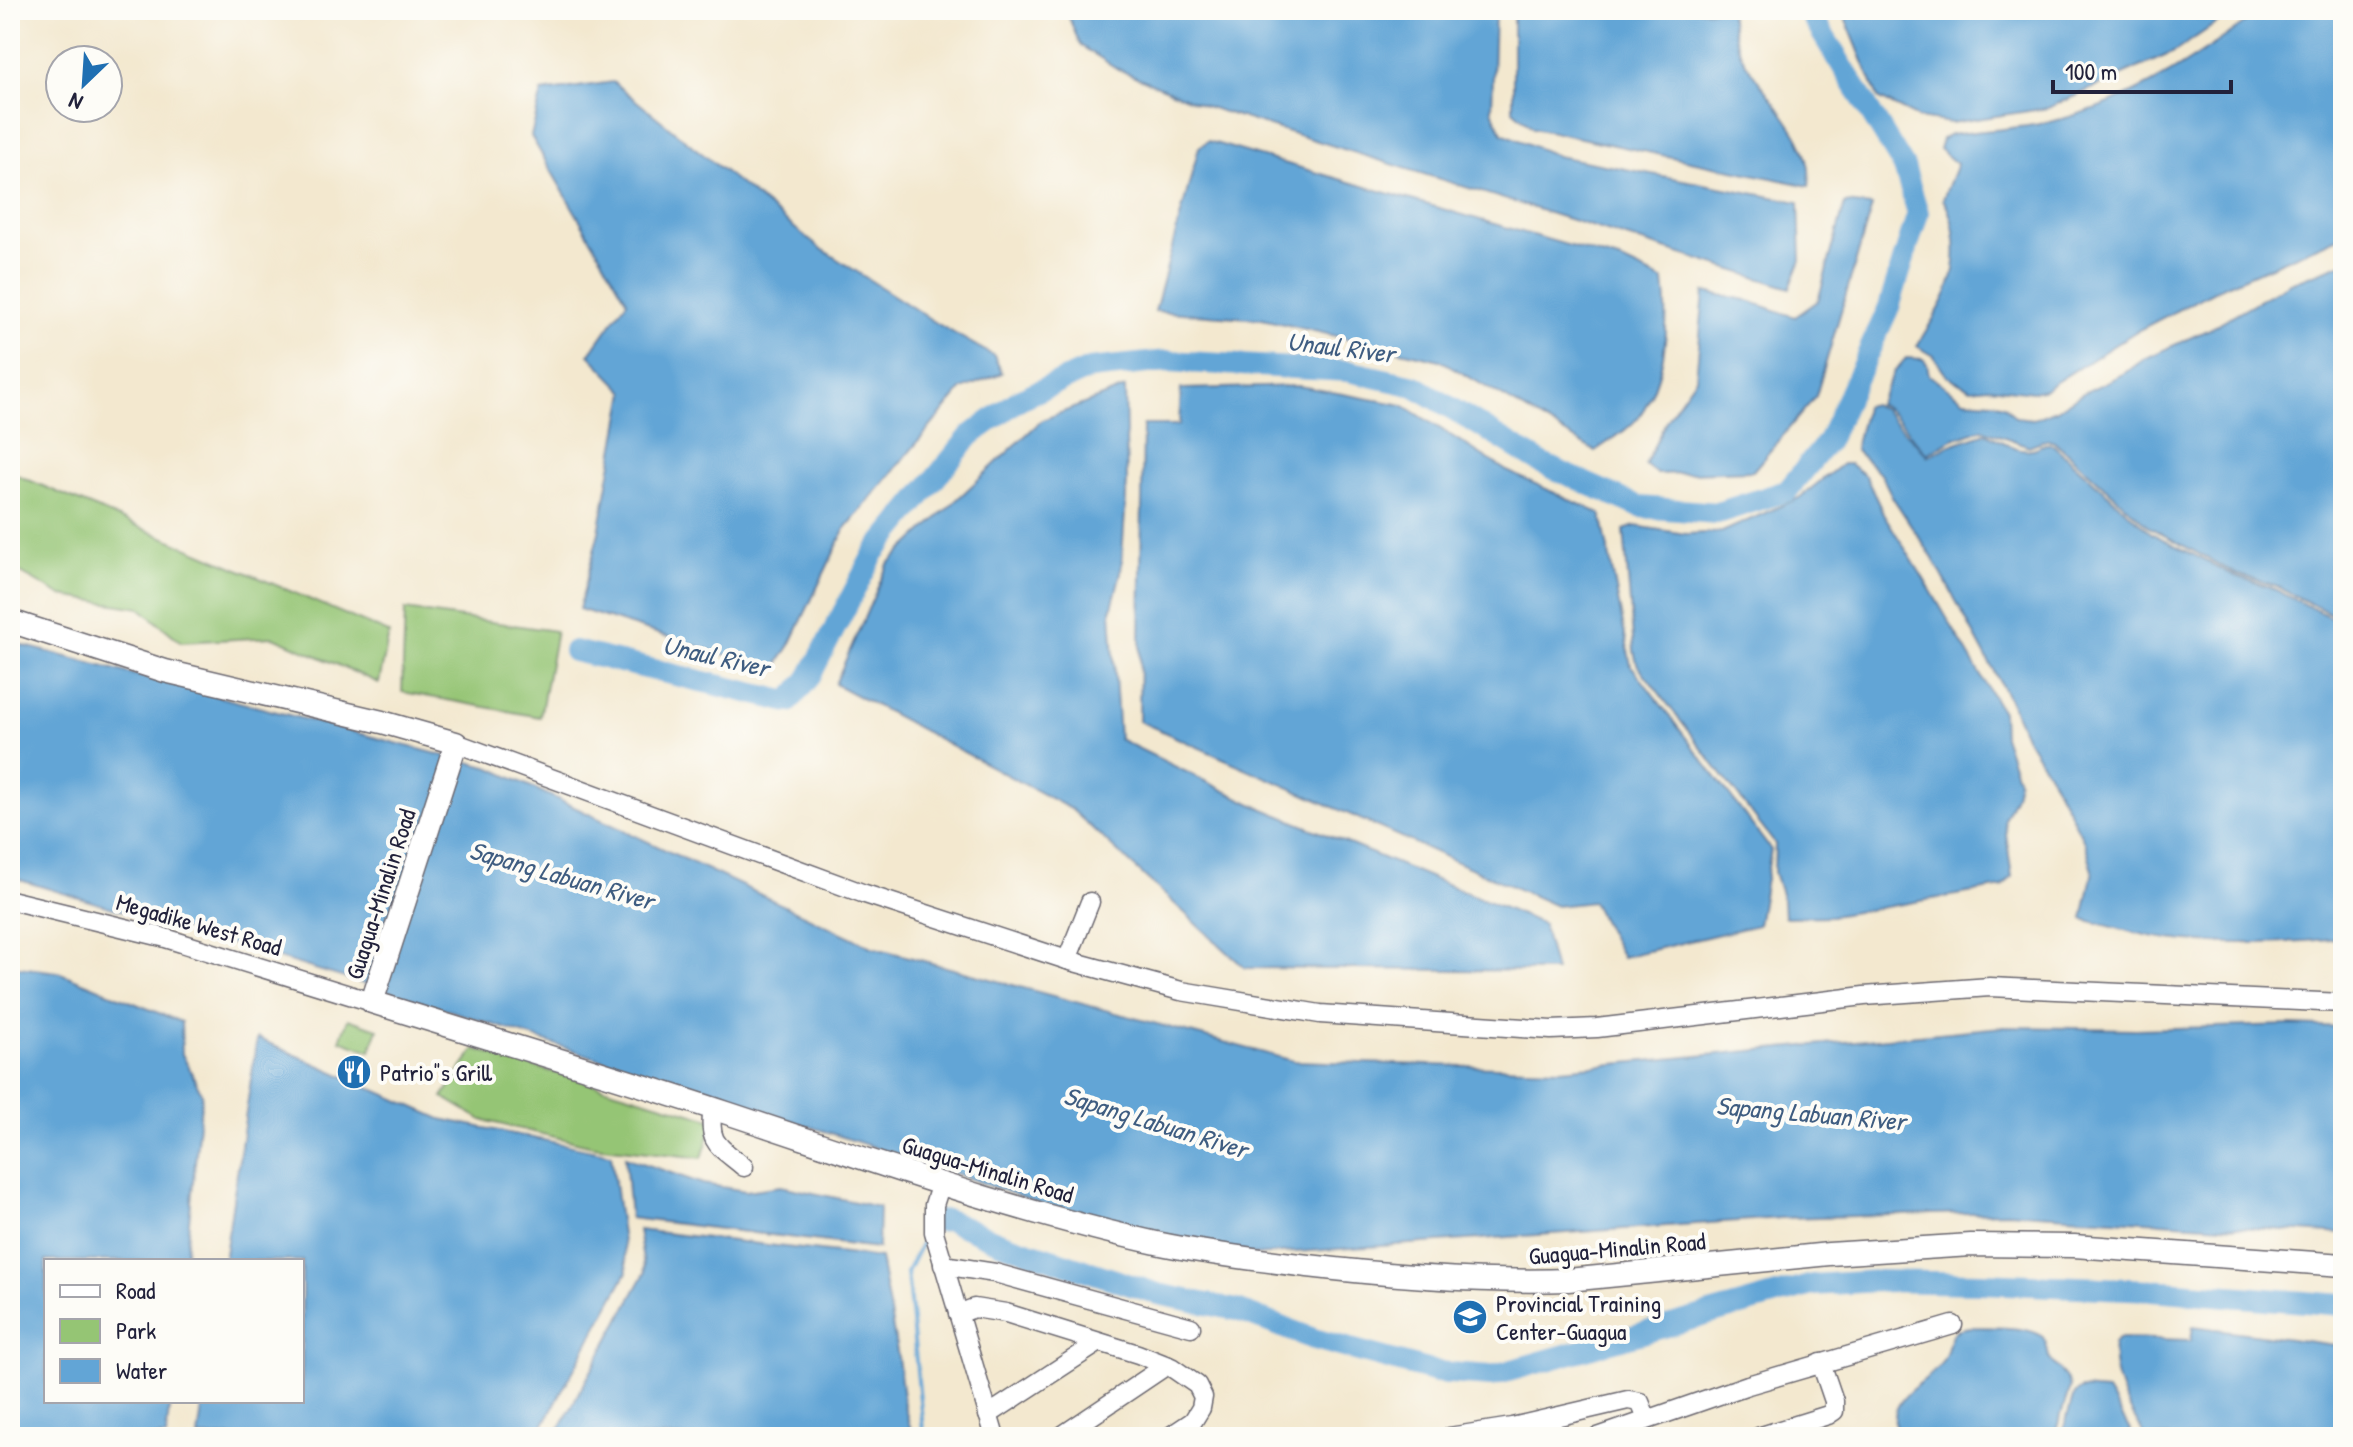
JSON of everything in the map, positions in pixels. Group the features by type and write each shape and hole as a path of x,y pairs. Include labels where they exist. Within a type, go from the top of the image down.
{"main road":[{"path":"10,621 165,671 382,722 454,749"},
{"name":"Guagua-Minalin Road","path":"454,749 374,997 941,1183 1163,1245 1351,1271 1519,1282 1971,1245 2074,1246 2343,1265"}],"street":[{"path":"454,749 862,893 1067,960 1181,991 1320,1014 1551,1030 1597,1028 1864,996 1990,987 2343,1003"},
{"name":"Megadike West Road","path":"10,900 162,937 374,997"},
{"path":"1067,960 1090,902"},
{"path":"713,1108 710,1128 715,1142 744,1167"},
{"path":"941,1183 934,1221 943,1265 995,1437"},
{"path":"943,1265 995,1273 1191,1327"},
{"path":"958,1314 974,1308 988,1309 1167,1365 1197,1385 1203,1397 1193,1421 1169,1437"},
{"path":"1598,1437 1821,1363 1953,1325"},
{"path":"988,1415 1098,1343"},
{"path":"1758,1437 1834,1411 1834,1401 1821,1363"},
{"path":"1060,1437 1167,1365"},
{"path":"1449,1437 1512,1427 1628,1400 1640,1402 1647,1419"}],"green space":[{"path":"10,472 389,633 379,683 274,637 181,642 140,608 62,596 10,567"},
{"path":"405,610 556,631 540,717 402,692"},
{"path":"348,1019 378,1029 370,1051 340,1040"},
{"path":"475,1049 714,1120 702,1158 593,1146 482,1120 443,1097"}],"water":[{"path":"1066,10 1495,10 1492,110 1502,133 1557,156 1799,202 1801,260 1790,288 1205,106 1118,69 1080,45"},
{"path":"1513,10 1729,10 1740,52 1785,116 1804,150 1809,168 1809,186 1533,128 1513,110"},
{"path":"1842,10 2236,10 2174,52 2048,108 1951,123 1918,118 1878,98"},
{"path":"2263,10 2343,10 2343,235 2222,287 2135,332 2045,389 2033,392 1989,387 1971,389 1947,376 1934,356 1917,346 1943,301 1955,264 1954,230 1943,199 1957,164 1939,149 1942,139 1950,135 2054,121 2112,102 2189,61"},
{"path":"613,82 817,246 994,356 1002,373 962,389 845,529 790,645 774,670 579,609 599,532 625,392 589,355 627,301 531,136 542,92"},
{"path":"1208,141 1622,261 1664,281 1666,333 1661,367 1640,415 1595,451 1440,360 1262,319 1155,311 1199,147"},
{"path":"1845,203 1872,206 1816,396 1753,471 1657,474 1645,465 1667,419 1696,378 1704,292 1746,300 1795,317 1818,301"},
{"path":"2343,263 2343,612 2339,618 2274,585 2236,574 2149,527 2054,441 2047,439 2029,446 1982,429 1953,439 1927,454 1899,420 1878,404 1894,372 1906,358 1923,359 1929,375 1964,400 2004,405 2015,417 2033,419 2057,410 2146,358 2207,330 2290,283"},
{"path":"1299,386 1403,405 1507,471 1601,514 1631,665 1771,850 1758,925 1622,957 1592,902 1556,906 1139,721 1143,425 1179,425 1181,389"},
{"path":"1125,388 1127,482 1121,572 1111,611 1119,739 1252,804 1543,924 1555,971 1245,968 1071,809 835,684 888,564 1042,420"},
{"path":"1873,404 1884,410 1928,456 1986,433 2020,449 2052,444 2151,533 2235,576 2270,587 2340,622 2343,618 2343,938 2256,943 2188,941 2147,935 2083,919 2093,870 2085,843 2056,786 2025,736 2011,703 1934,560 1881,474 1855,450 1865,406"},
{"path":"1842,464 1850,464 1866,477 1883,513 2002,712 2003,736 2018,780 2015,796 2004,819 2012,877 2003,887 1832,916 1784,917 1783,901 1774,872 1775,844 1637,664 1624,530 1635,526 1686,534 1722,532 1799,498"},
{"name":"Sapang Labuan River","path":"10,642 491,768 872,947 1294,1061 1561,1069 2002,1027 2343,1027 2343,1234 2008,1212 1781,1218 1254,1255 1070,1214 948,1171 414,999 10,877"},
{"path":"10,966 58,972 181,1022 182,1054 202,1094 185,1259 44,1259 44,1403 170,1403 166,1437 10,1437"},
{"path":"257,1038 441,1119 611,1154 627,1272 537,1437 198,1437 203,1403 304,1403 304,1259 224,1259"},
{"path":"625,1157 703,1184 746,1191 781,1186 879,1207 878,1248 630,1218"},
{"path":"638,1230 880,1258 904,1405 913,1437 555,1437 645,1273"},
{"path":"2193,1326 2343,1346 2343,1437 2146,1437 2127,1404 2118,1380 2114,1343 2120,1338 2191,1340"},
{"path":"1970,1327 2021,1329 2044,1339 2050,1359 2070,1387 2054,1437 1896,1437 1895,1413 1902,1400 1942,1362 1952,1335"},
{"path":"2081,1389 2107,1391 2134,1437 2061,1437 2074,1394"}],"waterway":[{"name":"Unaul River","path":"574,651 789,702 809,678 874,553 970,436 1020,399 1089,369 1168,361 1348,371 1415,386 1543,464 1640,507 1717,513 1787,491 1828,441 1889,307 1918,213 1904,167 1808,10"},
{"path":"932,1221 948,1220 999,1242 1158,1294 1237,1310 1314,1339 1436,1372 1491,1376 1812,1285 1879,1281 1981,1283 2152,1290 2343,1305"},
{"path":"928,1230 907,1272 923,1430 928,1437"}],"place":[{"name":"Patrio\"s Grill","path":"354,1072"},
{"name":"Provincial Training Center-Guagua","path":"1470,1317"}]}
